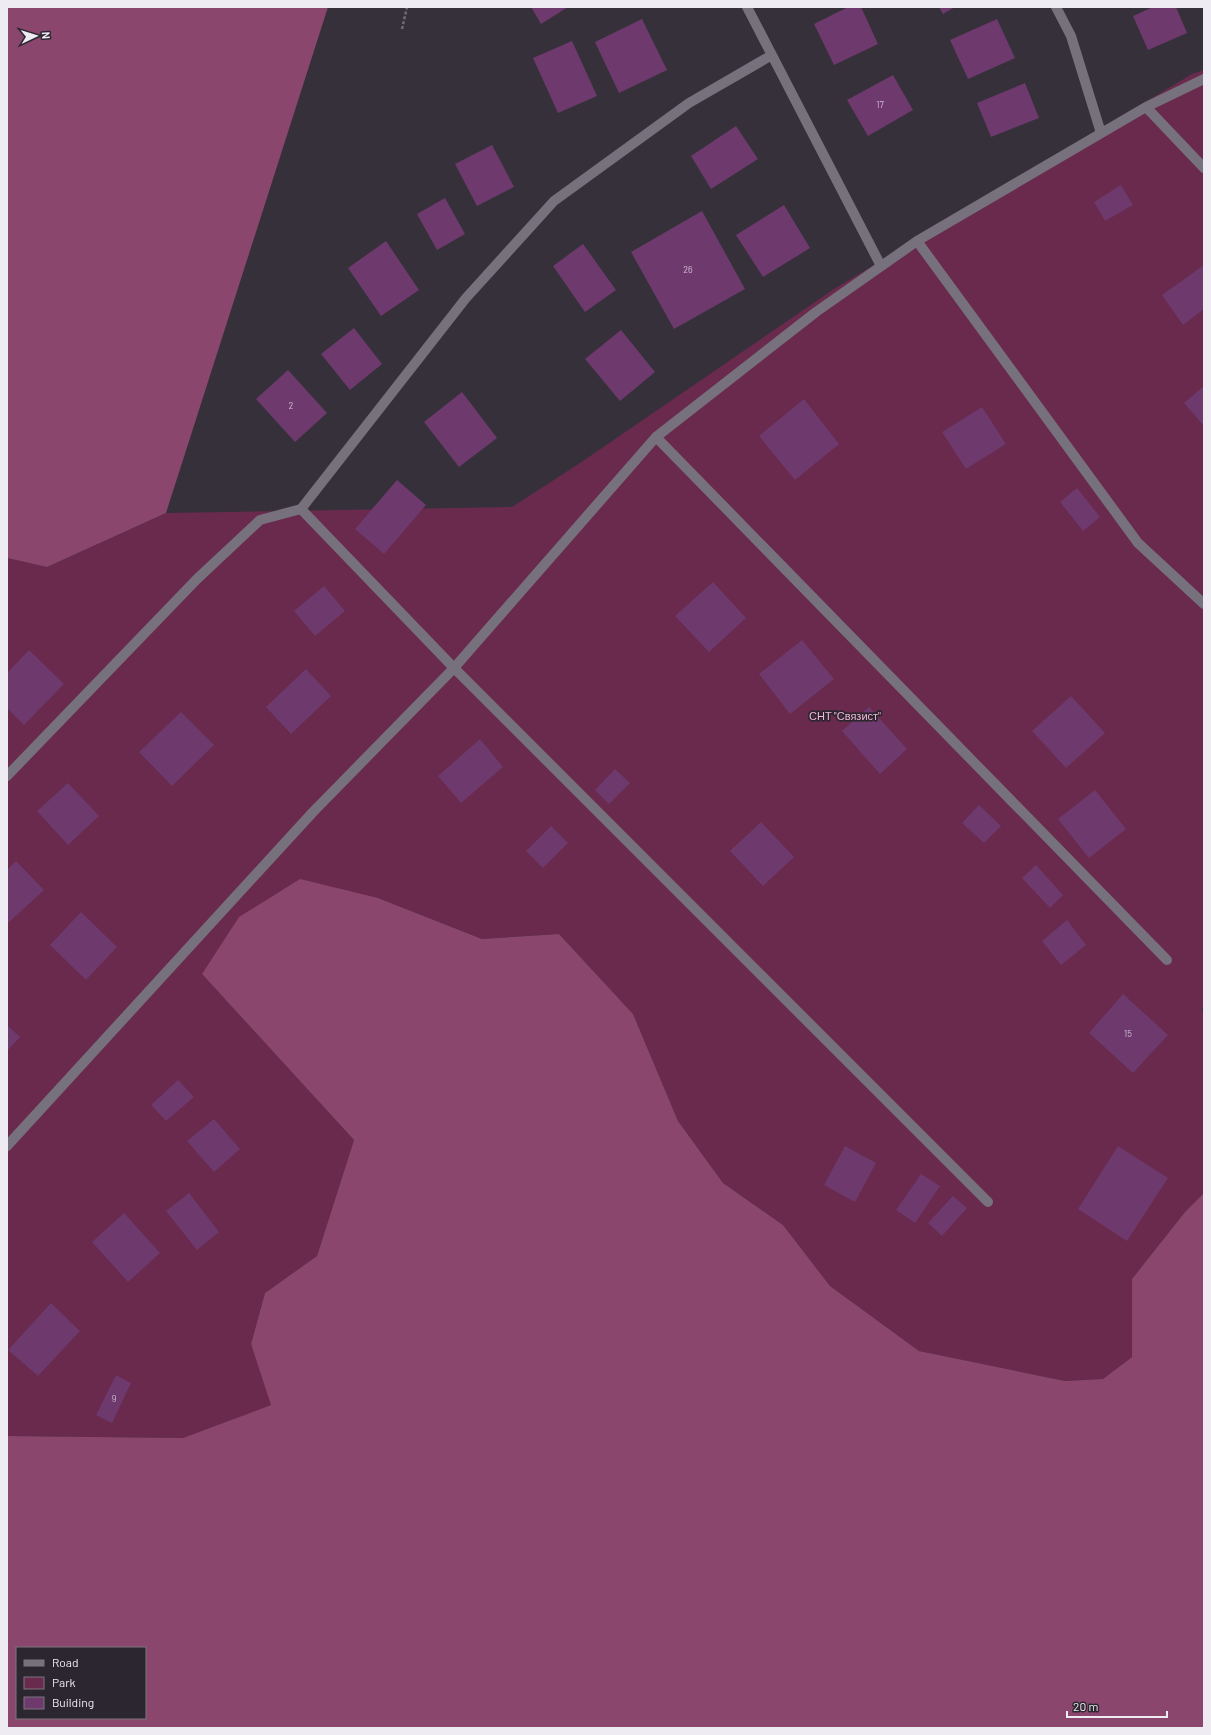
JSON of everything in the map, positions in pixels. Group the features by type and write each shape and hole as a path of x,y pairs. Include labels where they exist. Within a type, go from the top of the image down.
{"lane":[{"path":"747,7 881,266"},
{"path":"1056,7 1071,36 1101,133"},
{"path":"7,776 197,579 260,520 301,509 466,298 554,201 689,103 772,55"},
{"path":"7,1146 313,812 454,668 656,437 816,312 917,241 1146,107 1204,79"},
{"path":"1146,107 1204,168"},
{"path":"917,241 1138,543 1204,604"},
{"path":"656,437 1167,960"},
{"path":"301,509 454,668 988,1202"}],"path":[{"path":"402,29 407,7"}],"green space":[{"name":"СНТ \"Связист\"","path":"1204,70 1204,997 1202,1011 1204,1013 1204,1193 1185,1212 1132,1279 1132,1357 1103,1379 1065,1381 919,1351 830,1286 783,1225 723,1183 678,1121 633,1014 559,934 482,939 378,898 202,974 354,1140 317,1256 265,1293 251,1344 272,1405 183,1438 7,1436 7,558 47,567 166,513 512,507 580,463 834,289 1192,74"}],"shaded area":[{"path":"7,7 328,7 166,513 47,567 7,558"},
{"path":"300,879 378,898 482,939 559,934 633,1014 678,1121 723,1183 783,1225 830,1286 919,1351 1065,1381 1103,1379 1132,1357 1132,1279 1185,1212 1204,1193 1204,1728 7,1728 7,1436 183,1438 271,1405 251,1344 265,1293 317,1256 354,1140 202,974 239,917"}],"building":[{"path":"531,7 568,7 541,24"},
{"path":"848,7 861,7 878,44 834,65 814,24"},
{"path":"939,7 955,7 943,14"},
{"path":"1153,7 1176,7 1187,33 1148,50 1133,16"},
{"path":"642,19 667,70 619,93 595,42"},
{"path":"997,19 1015,58 968,79 950,40"},
{"path":"572,41 597,96 558,113 533,58"},
{"path":"893,75 913,110 868,136 847,100"},
{"path":"1025,83 1039,118 991,137 977,103"},
{"path":"736,126 758,159 711,189 691,156"},
{"path":"492,145 514,187 477,206 455,164"},
{"path":"1121,185 1133,205 1105,221 1094,202"},
{"path":"445,198 465,234 437,250 417,214"},
{"path":"784,205 810,248 763,277 736,235"},
{"path":"702,211 745,289 674,329 631,252"},
{"path":"386,241 419,290 381,316 348,268"},
{"path":"583,244 616,290 585,312 553,266"},
{"path":"1204,265 1204,309 1183,325 1162,295"},
{"path":"354,328 382,364 350,390 321,354"},
{"path":"621,330 655,372 620,401 585,359"},
{"path":"288,370 327,413 295,442 256,399"},
{"path":"1204,386 1204,426 1184,403"},
{"path":"462,392 497,438 459,467 424,422"},
{"path":"804,399 839,444 795,480 759,436"},
{"path":"982,407 1006,444 966,469 942,432"},
{"path":"397,480 426,505 384,554 355,529"},
{"path":"1077,488 1100,517 1083,531 1060,502"},
{"path":"713,582 746,618 709,652 675,616"},
{"path":"324,586 345,611 315,636 294,611"},
{"path":"802,640 834,679 790,714 759,674"},
{"path":"29,650 64,684 24,725 7,708 7,673"},
{"path":"306,669 331,696 291,734 266,707"},
{"path":"1071,696 1105,733 1066,768 1032,731"},
{"path":"869,707 907,749 880,774 842,731"},
{"path":"181,712 214,745 172,786 139,752"},
{"path":"480,739 503,767 461,803 438,776"},
{"path":"615,769 630,783 609,804 595,790"},
{"path":"68,783 99,816 68,845 37,811"},
{"path":"1095,790 1126,829 1089,858 1058,819"},
{"path":"979,805 1001,826 984,843 962,823"},
{"path":"761,822 794,857 763,886 730,851"},
{"path":"551,826 568,843 543,868 526,851"},
{"path":"16,861 44,890 7,924 7,870"},
{"path":"1036,865 1063,895 1050,908 1022,878"},
{"path":"81,912 117,947 86,980 50,945"},
{"path":"1067,920 1086,945 1061,965 1042,941"},
{"path":"1123,994 1168,1035 1133,1073 1089,1033"},
{"path":"7,1025 20,1037 7,1051"},
{"path":"178,1080 194,1097 166,1121 151,1105"},
{"path":"214,1119 240,1149 214,1172 187,1141"},
{"path":"845,1146 876,1163 855,1202 824,1185"},
{"path":"1118,1146 1168,1178 1127,1241 1078,1209"},
{"path":"921,1174 940,1186 915,1223 896,1210"},
{"path":"189,1193 219,1232 197,1250 166,1211"},
{"path":"953,1196 967,1208 942,1236 928,1223"},
{"path":"124,1213 160,1253 128,1282 92,1242"},
{"path":"51,1303 80,1331 38,1376 8,1350"},
{"path":"116,1375 131,1383 112,1423 96,1415"}]}
